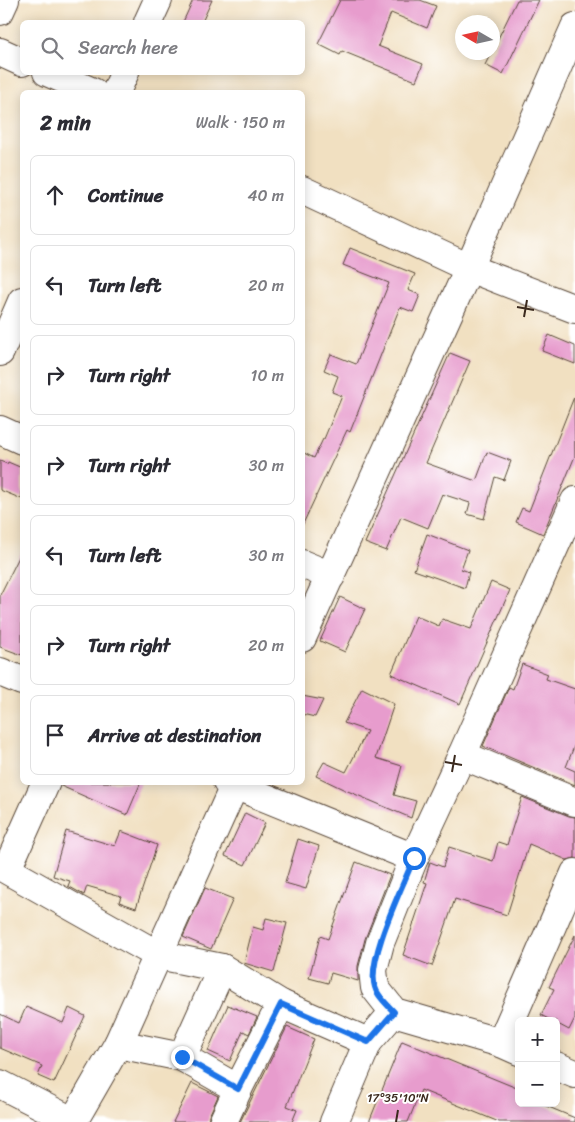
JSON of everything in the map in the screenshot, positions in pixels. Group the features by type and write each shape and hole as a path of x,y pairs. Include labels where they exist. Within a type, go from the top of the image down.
{"street":[{"path":"0,11 5,0"},
{"path":"149,20 158,0"},
{"path":"305,632 575,27"},
{"path":"0,52 20,61"},
{"path":"54,75 88,90"},
{"path":"117,90 124,75"},
{"path":"305,191 469,268 575,309"},
{"path":"0,352 20,306"},
{"path":"0,430 20,439"},
{"path":"575,501 414,858 380,943 373,970 375,988 394,1012 510,1047 575,873"},
{"path":"305,565 331,576"},
{"path":"462,755 575,802"},
{"path":"44,785 3,868 158,955 222,968 281,1004 368,1042"},
{"path":"0,1084 73,1122 118,1044 232,785"},
{"path":"234,785 414,858"},
{"path":"182,1057 222,968"},
{"path":"224,1122 238,1089 281,1004"},
{"path":"334,1122 368,1042 394,1012"},
{"path":"118,1044 182,1057 238,1089"},
{"path":"560,1068 575,1074"}],"building":[{"path":"193,0 212,0 203,20 184,20"},
{"path":"340,0 420,0 436,6 427,28 391,13 378,46 423,64 416,81 342,51 340,55 318,44"},
{"path":"517,0 539,0 503,74 485,65 487,60 500,60 500,35"},
{"path":"350,248 415,274 408,290 420,295 413,312 400,307 350,432 347,430 305,520 305,454 314,458 342,396 332,392 338,376 324,370 331,354 356,364 389,283 343,265"},
{"path":"549,335 575,346 575,364 542,351"},
{"path":"450,353 470,361 426,463 476,481 487,452 511,461 504,480 495,477 484,519 467,514 470,503 442,494 428,528 401,517 386,551 365,543"},
{"path":"574,397 575,456 543,534 516,522 522,508 529,511"},
{"path":"0,461 20,467 20,498 0,490"},
{"path":"427,534 468,550 461,569 469,572 465,588 414,570"},
{"path":"20,555 20,654 0,647 0,595"},
{"path":"491,582 510,590 460,704 391,674 416,616 439,626 442,619 471,629"},
{"path":"340,597 365,609 345,652 320,641"},
{"path":"522,664 548,674 546,679 575,689 575,744 566,767 575,771 575,785 483,746 509,687 513,689"},
{"path":"362,688 394,704 376,758 402,766 394,795 416,801 411,818 316,776 324,762 346,772 367,731 344,723"},
{"path":"305,697 323,700 315,717 305,715"},
{"path":"61,785 140,785 127,815"},
{"path":"522,797 575,817 575,858 567,860 529,844 507,915 455,899 432,966 403,955 427,883 424,882 430,862 443,867 449,847 493,861 498,842 507,845"},
{"path":"245,813 265,823 245,865 225,856"},
{"path":"66,831 115,846 121,831 157,845 136,908 119,902 121,896 87,886 84,895 68,886 70,881 53,876"},
{"path":"298,839 319,846 306,889 285,883"},
{"path":"356,862 390,875 365,939 358,966 358,981 331,973 328,983 309,978 320,936 328,939"},
{"path":"205,888 233,899 211,949 183,937"},
{"path":"266,918 287,923 274,972 244,963 253,927 263,930"},
{"path":"575,935 575,1018 569,1030 560,1025 560,1017 545,1017 541,1015 554,989 549,987"},
{"path":"228,1005 257,1017 249,1034 243,1031 230,1061 208,1051"},
{"path":"26,1007 63,1023 69,1008 85,1016 54,1083 38,1076 42,1066 0,1048 0,1014 19,1023"},
{"path":"287,1027 314,1039 287,1106 297,1110 292,1122 240,1122"},
{"path":"402,1041 515,1087 515,1107 549,1107 575,1118 575,1122 499,1122 421,1090 408,1122 369,1122"},
{"path":"192,1083 218,1096 208,1122 173,1122"}],"route":[{"path":"182,1057 238,1089 281,1004 368,1042 394,1012 375,988 373,970 380,943 414,858"}]}
